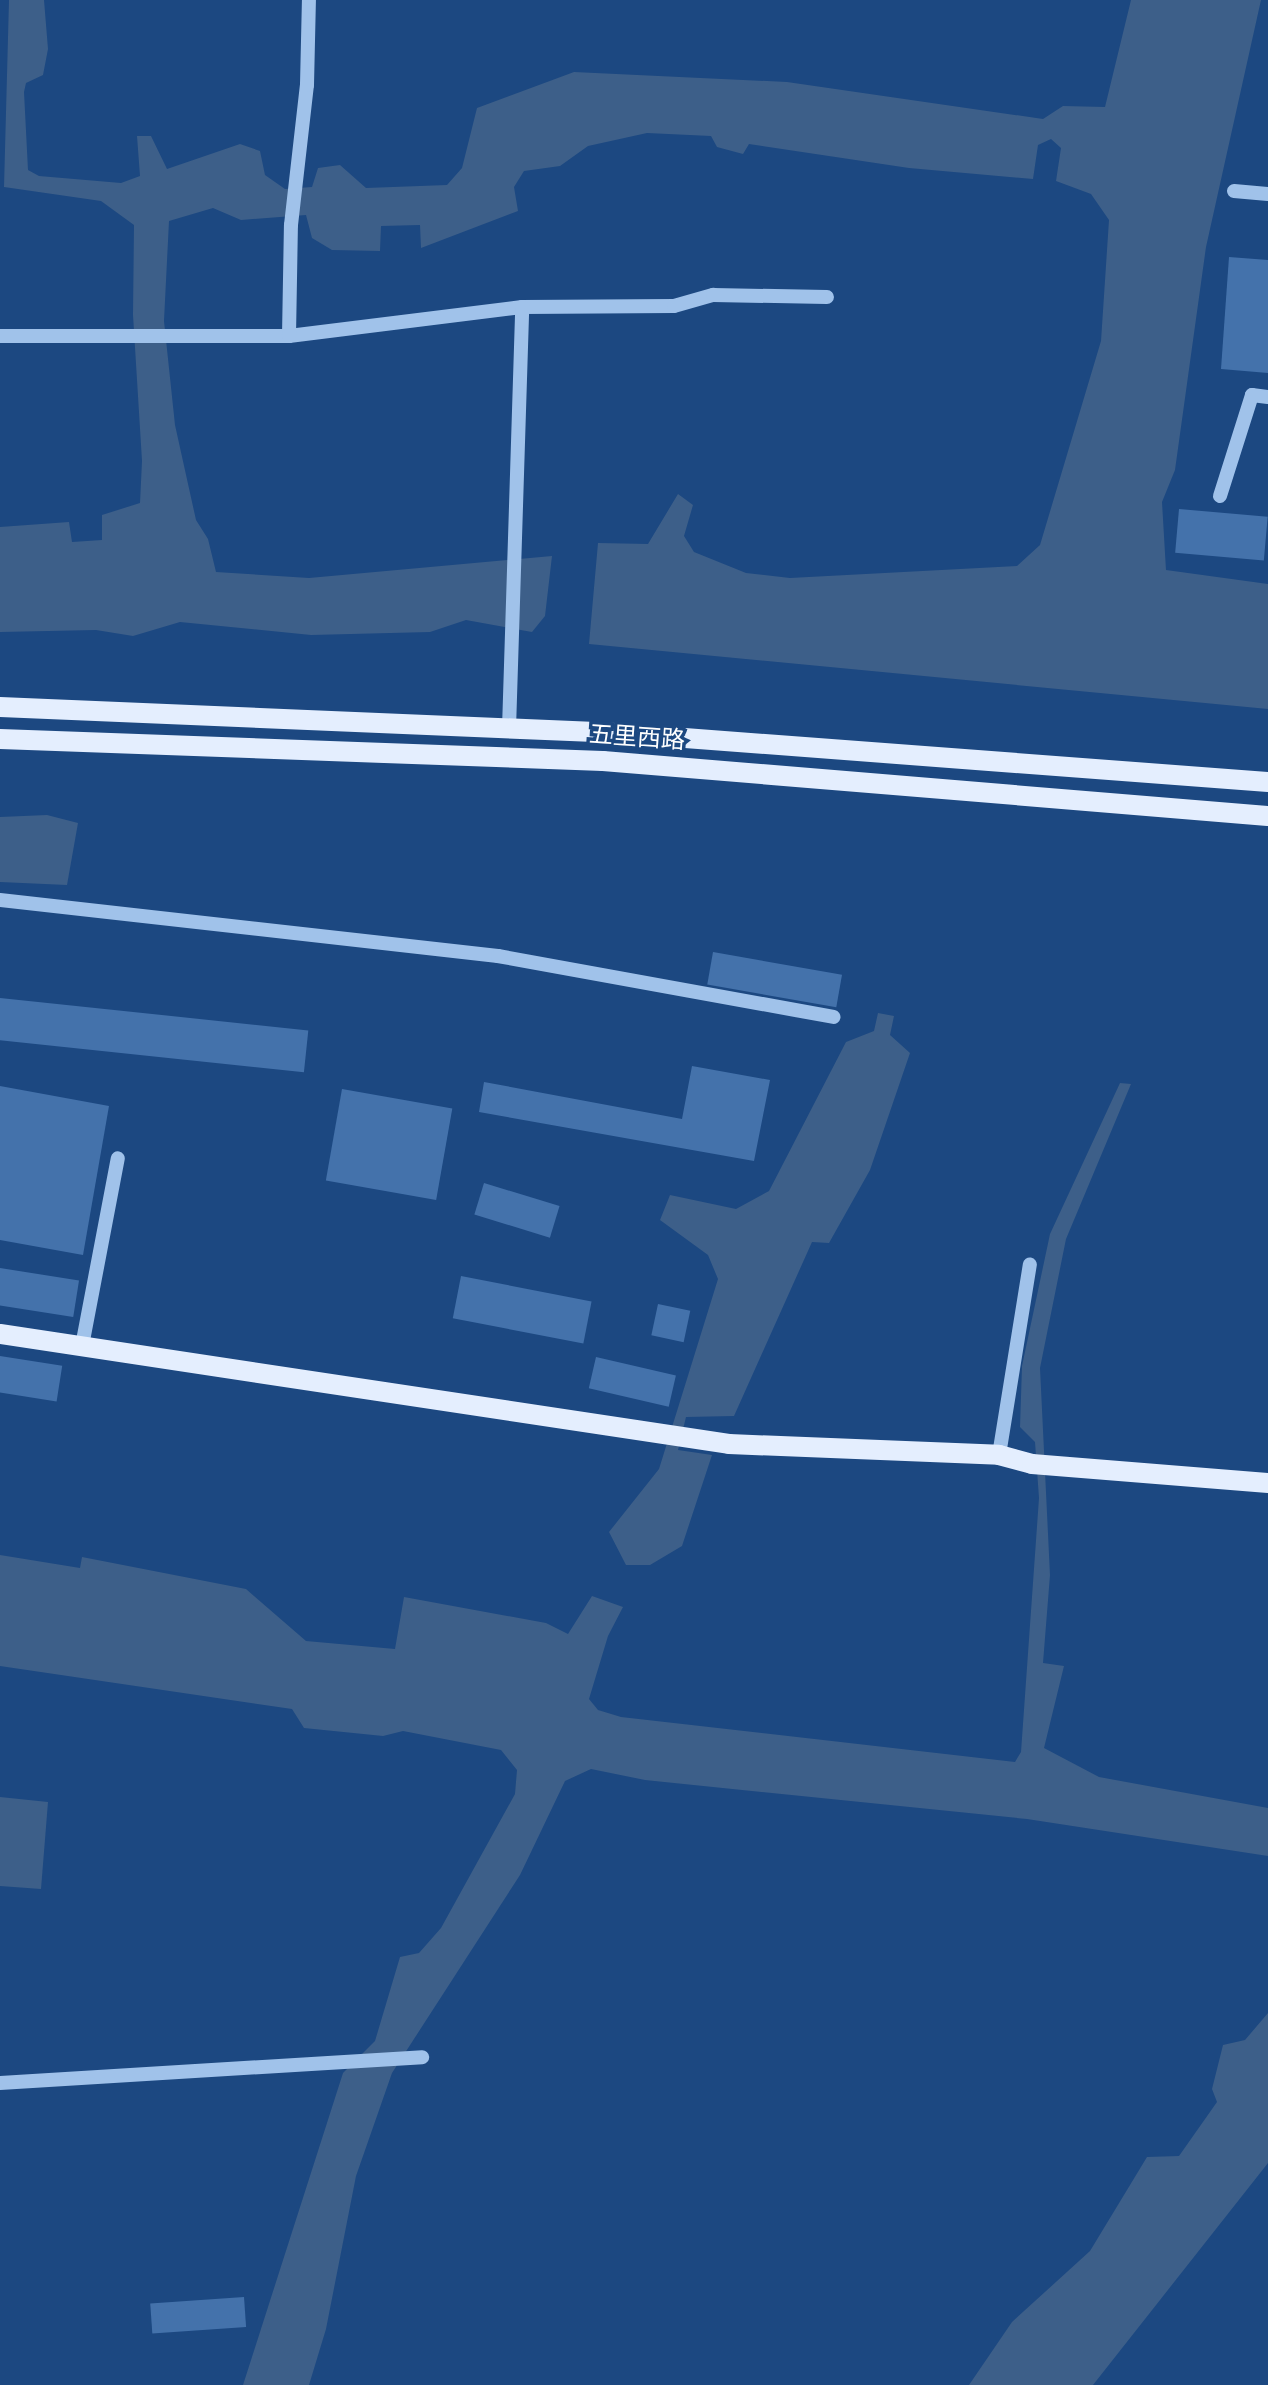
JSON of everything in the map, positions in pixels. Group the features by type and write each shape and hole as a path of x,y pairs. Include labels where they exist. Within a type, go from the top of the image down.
{"main road":[{"name":"五里西路","path":"0,707 509,729 1268,782"},
{"name":"五里西路","path":"0,739 603,761 1268,816"},
{"path":"0,1334 729,1444 999,1455 1032,1464 1268,1483"}],"street":[{"path":"289,336 291,225 298,176 309,0"},
{"path":"1234,191 1268,194"},
{"path":"0,336 289,336 522,307 674,306 713,295 827,297"},
{"path":"509,729 512,552 522,307"},
{"path":"1220,496 1252,395 1268,397"},
{"path":"0,900 498,956 834,1017"},
{"path":"82,1346 118,1158"},
{"path":"999,1455 1030,1264"},
{"path":"0,2083 345,2058 416,2057"}],"water":[{"path":"9,0 44,0 48,49 43,75 26,83 24,92 28,170 39,176 121,183 140,176 137,136 151,136 167,169 240,144 260,151 265,175 285,189 312,187 318,168 340,165 366,188 447,185 462,168 477,108 574,72 787,82 1043,119 1063,106 1105,107 1131,0 1261,0 1206,247 1175,470 1162,502 1166,570 1268,584 1268,709 589,644 598,543 648,544 678,494 693,505 684,536 694,552 746,573 790,578 1017,566 1040,545 1101,341 1109,220 1091,194 1056,181 1061,148 1051,139 1038,145 1033,179 909,168 749,144 743,154 717,147 711,136 647,133 588,146 560,166 524,171 514,187 518,211 421,248 420,225 381,226 380,251 332,250 312,238 306,215 241,220 213,208 169,221 164,321 175,425 196,520 208,539 216,572 309,578 552,556 545,616 532,632 466,620 430,632 311,635 180,622 133,636 96,630 0,632 0,527 69,522 72,542 102,540 102,515 140,503 142,461 133,315 134,225 101,201 4,187"},
{"path":"47,815 78,823 67,885 0,882 0,817"},
{"path":"878,1013 894,1016 890,1035 910,1053 870,1170 829,1243 812,1242 734,1416 686,1417 678,1450 712,1455 682,1546 650,1565 626,1565 609,1532 659,1469 718,1279 708,1255 660,1220 670,1195 736,1209 769,1191 846,1042 874,1031"},
{"path":"1120,1083 1131,1084 1066,1239 1040,1368 1050,1575 1043,1663 1064,1666 1044,1748 1099,1777 1268,1808 1268,1856 1027,1819 645,1780 591,1769 565,1781 520,1875 392,2073 356,2176 326,2329 309,2385 243,2385 343,2073 375,2041 400,1957 419,1953 441,1928 515,1794 517,1770 501,1750 403,1731 383,1736 304,1728 292,1709 0,1666 0,1555 80,1568 82,1557 246,1589 306,1641 395,1649 404,1597 546,1623 568,1634 592,1596 623,1607 608,1636 589,1699 598,1710 621,1717 1015,1762 1021,1752 1039,1498 1035,1442 1020,1427 1022,1366 1050,1234"},
{"path":"0,1797 48,1802 41,1889 0,1886"},
{"path":"1268,2013 1268,2163 1093,2385 969,2385 1012,2322 1090,2251 1147,2157 1179,2156 1217,2102 1212,2089 1223,2045 1245,2040"}],"building":[{"path":"1229,257 1268,260 1268,373 1221,369"},
{"path":"1179,509 1268,517 1264,561 1175,553"},
{"path":"713,952 842,975 836,1007 707,984"},
{"path":"0,998 308,1030 304,1072 0,1040"},
{"path":"692,1066 770,1080 754,1161 479,1112 484,1082 682,1119"},
{"path":"0,1086 109,1106 83,1255 0,1240"},
{"path":"342,1089 452,1108 436,1200 326,1181"},
{"path":"484,1183 560,1206 550,1238 474,1215"},
{"path":"0,1268 79,1281 73,1317 0,1305"},
{"path":"461,1276 592,1301 583,1344 453,1318"},
{"path":"658,1304 690,1311 684,1342 651,1335"},
{"path":"0,1356 62,1366 57,1401 0,1392"},
{"path":"596,1357 676,1375 669,1407 589,1388"},
{"path":"244,2297 246,2327 152,2333 150,2304"}]}
